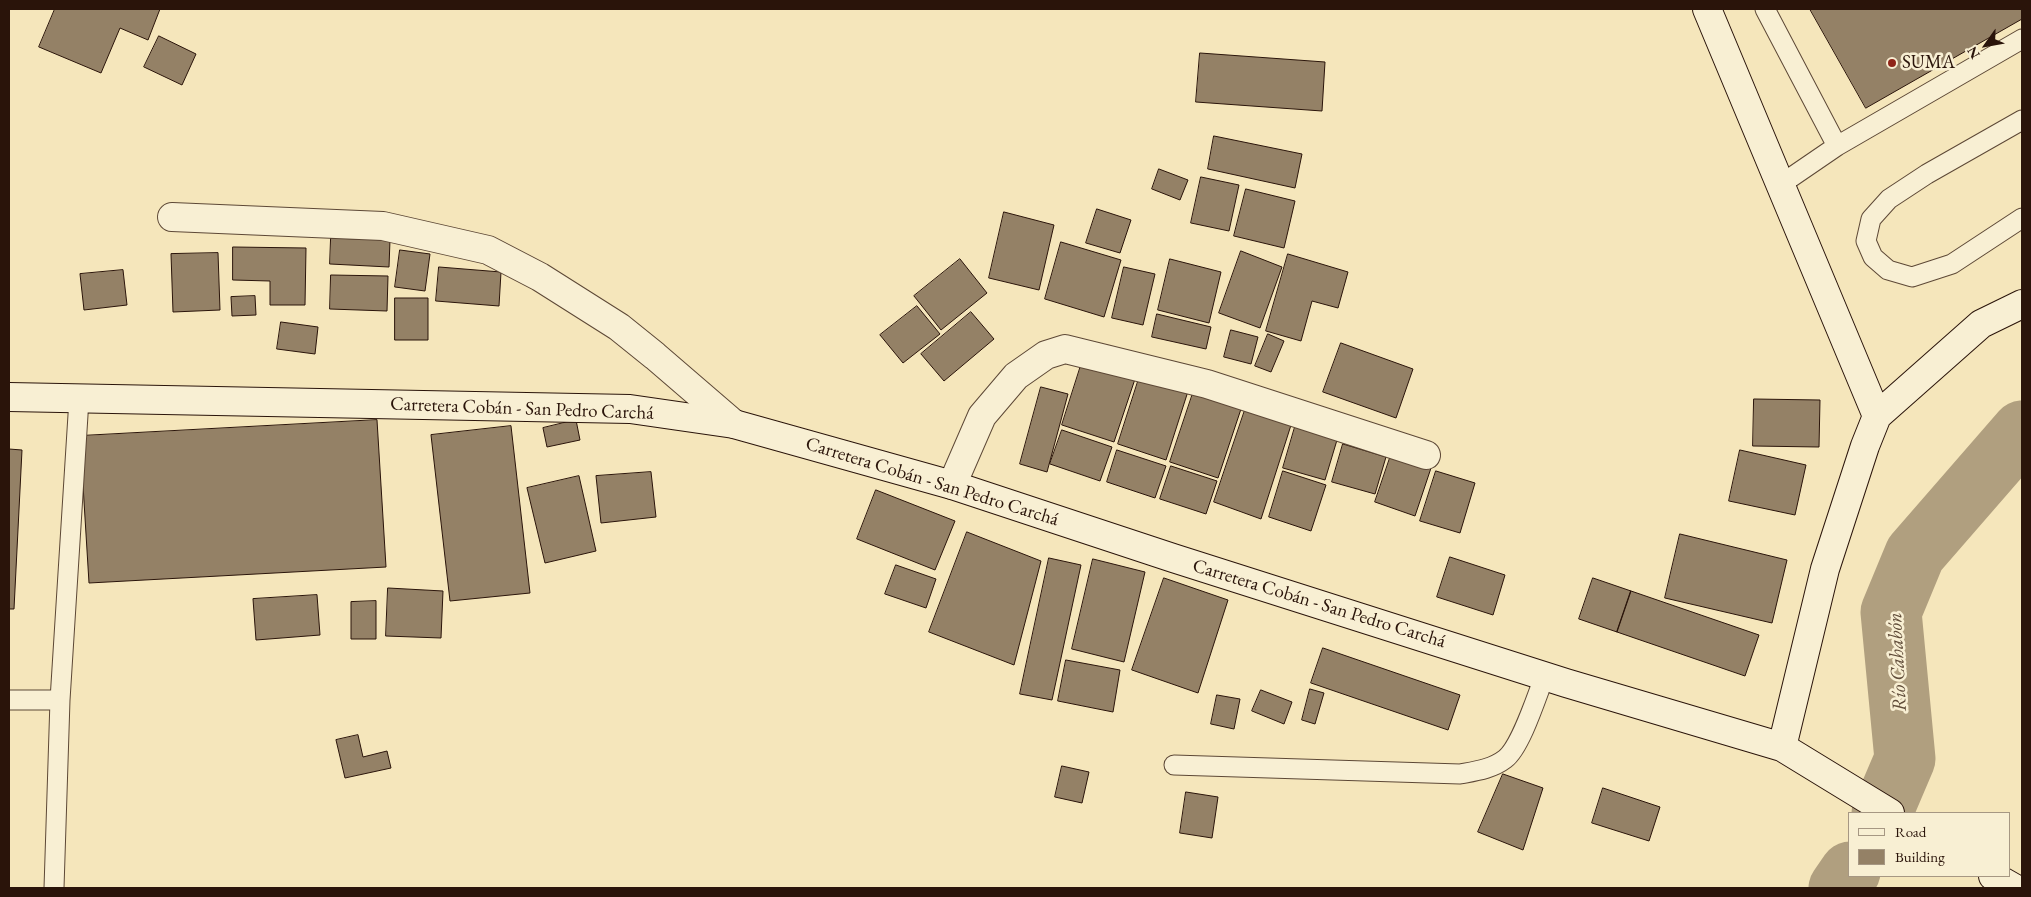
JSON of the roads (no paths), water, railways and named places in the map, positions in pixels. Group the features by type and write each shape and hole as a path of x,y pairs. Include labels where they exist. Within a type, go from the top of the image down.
{"main road":[{"path":"1707,9 1877,416"},
{"path":"172,217 383,226 488,250 540,276 618,327 656,356 734,424"},
{"path":"1782,747 1825,569 1865,446 1877,416 1981,324 2022,304"},
{"path":"952,485 982,416 1016,376 1046,355 1065,349 1207,384 1426,455"},
{"name":"Carretera Cobán - San Pedro Carchá","path":"9,397 630,409 734,424 952,485 1173,558 1782,747 1888,812"},
{"path":"1995,877 2014,888"}],"lane":[{"path":"1765,9 1837,146"},
{"path":"1780,185 1837,146 2022,38"},
{"path":"2022,120 1927,174 1889,199 1871,218 1866,240 1873,257 1888,270 1912,277 1952,264 2022,218"},
{"path":"54,888 60,700 79,399"},
{"path":"1174,765 1460,774 1486,769 1506,758 1519,739 1545,675"},
{"path":"9,700 60,700"}],"waterway":[{"name":"Río Cahabón","path":"1882,812 1905,759 1891,612 1915,554 2022,431"},
{"name":"Río Cahabón","path":"1839,888 1848,875"}],"place":[{"name":"SUMA","path":"1892,63"}]}
